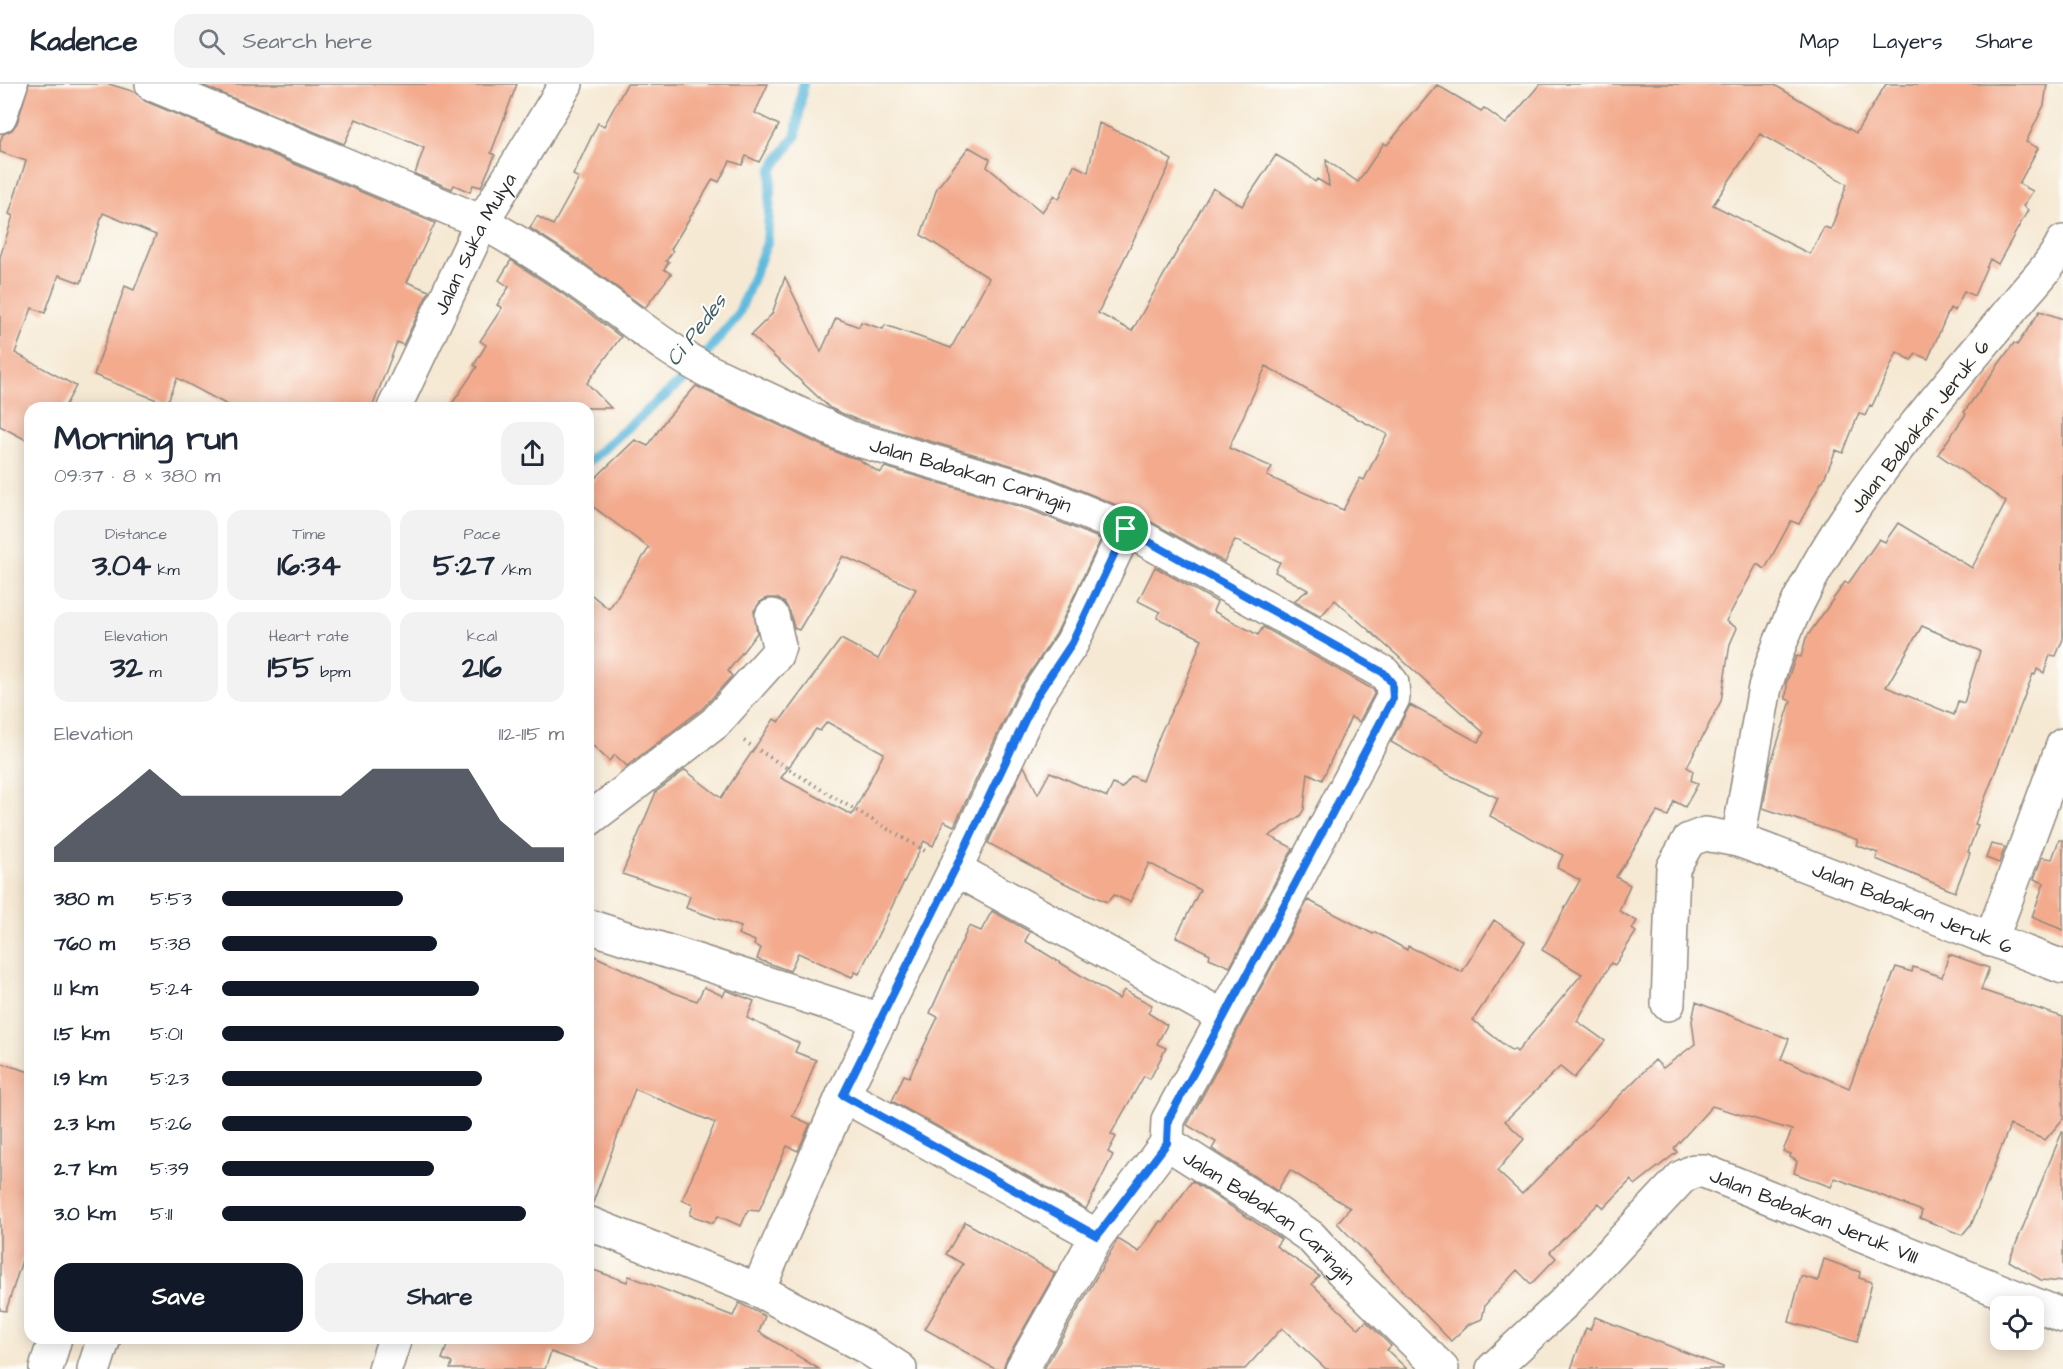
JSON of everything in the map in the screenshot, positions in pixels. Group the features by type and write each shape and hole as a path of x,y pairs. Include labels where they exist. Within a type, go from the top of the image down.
{"street":[{"path":"0,116 11,84"},
{"name":"Jalan Babakan Caringin","path":"152,84 482,222 515,240 575,279 699,367 848,437 1037,492 1126,529 1384,673 1392,683 1393,698 1168,1120 1167,1143 1311,1237 1342,1271 1442,1369"},
{"name":"Jalan Suka Mulya","path":"397,402 482,222 566,84"},
{"name":"Jalan Babakan Jeruk 6","path":"2063,242 2059,251 2037,279 1884,465 1826,552 1782,637 1772,664 1765,687 1738,840 1807,865 2063,967"},
{"path":"758,1290 843,1095 955,869 1036,697 1072,643 1126,529"},
{"path":"594,815 716,723 776,655 779,646 772,616"},
{"path":"1991,940 2063,745"},
{"path":"1668,1004 1673,868 1689,840 1705,834 1738,840"},
{"path":"955,869 1224,1017"},
{"path":"594,928 881,1020"},
{"path":"843,1095 1097,1236"},
{"path":"1022,1369 1097,1236 1167,1143"},
{"name":"Jalan Babakan Jeruk VIII","path":"1493,1369 1565,1302 1682,1177 1694,1171 1704,1171 2063,1316"},
{"path":"594,1225 758,1290 861,1358 900,1369"},
{"path":"46,1369 53,1344"},
{"path":"94,1369 102,1344"},
{"path":"385,1369 393,1344"}],"path":[{"path":"716,723 835,798 955,869"}],"building":[{"path":"29,84 109,84 135,92 145,101 435,223 407,282 429,291 403,345 397,342 374,402 222,402 177,378 168,402 162,402 94,375 125,286 134,290 156,235 103,213 81,283 59,275 45,313 32,308 15,353 76,386 67,402 24,402 24,439 0,426 0,257 13,216 9,214 26,161 0,152 0,142 3,134 12,130 17,123"},
{"path":"205,84 517,84 491,153 495,155 481,187 473,185 470,192 454,185 452,189 415,174 424,148 356,119 344,144 204,86"},
{"path":"627,84 768,84 755,113 779,125 759,162 746,156 742,165 730,161 719,182 713,179 671,249 673,251 664,269 671,274 645,308 581,261 530,228 537,216 553,225 579,178 573,175 598,123 604,126"},
{"path":"1540,84 1773,84 1856,133 1886,84 2047,84 2044,105 2026,142 2038,148 2019,184 2033,191 2023,206 2028,210 1998,264 1990,259 1974,296 1964,291 1955,311 1950,308 1928,359 1916,354 1911,360 1897,352 1872,406 1870,405 1865,416 1859,413 1843,453 1836,450 1823,481 1799,524 1791,521 1765,569 1757,564 1726,621 1737,628 1730,644 1721,701 1687,767 1693,771 1691,780 1698,784 1685,807 1674,801 1668,816 1657,812 1616,877 1630,885 1619,911 1637,921 1632,929 1636,932 1615,965 1611,963 1577,1021 1605,1041 1574,1078 1560,1067 1505,1121 1524,1139 1497,1171 1522,1194 1655,1060 1663,1068 1695,1044 1692,1021 1696,1002 1789,1039 1781,1059 1849,1088 1896,967 1912,972 1913,967 1942,977 1949,954 1989,968 1981,990 2063,1017 2063,1119 2045,1140 2010,1125 1972,1223 1962,1235 1920,1218 1922,1211 1835,1178 1831,1187 1794,1173 1797,1161 1790,1157 1791,1154 1783,1151 1792,1130 1712,1106 1674,1148 1677,1152 1635,1185 1631,1180 1604,1208 1599,1203 1550,1252 1556,1258 1531,1284 1517,1270 1485,1305 1482,1319 1468,1325 1451,1341 1337,1223 1350,1208 1290,1170 1277,1191 1212,1149 1216,1142 1187,1125 1308,900 1407,950 1408,946 1462,972 1494,920 1525,942 1473,1020 1512,1051 1514,1049 1517,1052 1582,974 1542,950 1580,880 1557,868 1563,855 1490,816 1498,798 1445,773 1391,742 1410,705 1478,742 1484,733 1335,600 1321,616 1294,601 1308,590 1275,572 1280,562 1235,540 1224,562 1133,512 1044,475 855,419 830,408 751,335 772,314 785,277 821,352 836,318 859,327 861,322 883,329 885,325 951,348 989,278 921,235 937,188 969,147 990,159 987,167 1042,212 1054,195 1059,199 1074,165 1088,172 1099,123 1141,142 1172,160 1098,313 1132,331 1213,188 1242,206 1276,155 1297,167 1315,182 1317,179 1329,186 1326,160 1358,182 1384,143 1387,145 1437,85 1481,111 1484,108 1506,124","holes":["1760,134 1847,184 1831,229 1824,227 1810,254 1713,205","1266,366 1387,434 1364,480 1360,478 1343,510 1267,476 1272,467 1229,448"]},
{"path":"511,260 560,292 621,337 587,383 611,408 594,408 594,402 453,402 477,367 474,365 486,345 480,341 502,308 497,305 509,287 499,280"},
{"path":"2040,311 2063,319 2063,639 2056,656 2050,655 2044,673 2037,669 2035,675 2033,674 1975,824 1978,825 1968,852 1970,853 1955,892 1876,859 1878,853 1856,845 1858,840 1763,808 1770,766 1791,701 1786,699 1786,684 1796,656 1801,657 1806,638 1845,582 1848,584 1879,539 1885,542 1898,523 1972,568 2006,502 1938,454 1966,414 1964,412 2014,343 2017,345","holes":["1922,626 1980,651 1964,703 1958,701 1954,715 1886,687"]},
{"path":"696,386 840,454 858,459 880,473 885,467 1031,510 1101,539 1056,634 1019,689 954,826 944,821 933,846 924,841 859,974 855,972 852,977 798,953 790,971 757,959 761,948 754,945 755,941 738,934 741,927 686,908 690,896 622,874 656,792 685,770 721,798 774,719 779,722 841,639 878,659 916,589 843,556 799,630 794,628 785,603 777,598 767,598 760,602 754,611 757,633 728,671 732,676 702,709 627,766 615,755 609,761 594,747 594,597 609,609 649,548 594,507 594,479 635,440 648,446 664,422","holes":["827,722 884,753 852,815 781,778 816,729 820,731"]},
{"path":"1155,567 1217,602 1213,611 1258,635 1263,627 1374,690 1359,722 1351,717 1322,780 1308,773 1304,809 1300,816 1269,836 1293,848 1230,967 1209,958 1210,954 1176,937 1200,890 1149,863 1130,902 1114,895 1107,902 1062,882 988,843 1024,766 1038,794 1050,772 1107,797 1113,784 1122,788 1132,776 1142,781 1202,639 1157,618 1160,612 1138,601"},
{"path":"2059,840 2063,840 2063,930 2032,917 2044,883 2034,879 2042,857 2052,859"},
{"path":"1991,844 2005,847 1999,863 1986,858"},
{"path":"992,911 1030,932 1025,941 1119,999 1124,990 1152,1005 1148,1013 1167,1025 1157,1044 1166,1048 1150,1079 1144,1076 1111,1134 1116,1137 1108,1152 1113,1155 1086,1209 892,1101 904,1075 909,1077 938,1017 930,1013 969,926 981,931"},
{"path":"594,956 672,992 697,1001 704,987 723,996 726,990 754,1001 747,1018 799,1043 795,1052 816,1060 801,1100 792,1116 810,1124 798,1151 787,1146 759,1211 748,1210 741,1226 718,1216 713,1223 690,1215 693,1205 682,1200 715,1123 635,1089 594,1200"},
{"path":"0,1063 24,1070 24,1254 6,1311 0,1310"},
{"path":"2062,1132 2063,1282 2041,1280 2009,1261"},
{"path":"1192,1181 1281,1239 1276,1246 1319,1276 1312,1284 1359,1329 1366,1321 1391,1346 1387,1350 1407,1369 1326,1369 1282,1328 1245,1369 1044,1369 1118,1239 1139,1252"},
{"path":"965,1222 1055,1273 1003,1369 995,1369 925,1329 963,1264 946,1254"},
{"path":"1824,1259 1860,1272 1859,1278 1872,1282 1857,1342 1789,1322 1801,1276 1818,1281"},
{"path":"594,1270 627,1282 629,1276 733,1316 739,1303 765,1316 759,1332 819,1369 598,1369 551,1352 545,1369 450,1369 452,1363 442,1359 448,1344 594,1344"},
{"path":"1595,1317 1723,1367 1723,1369 1571,1369 1586,1328 1590,1330"}],"waterway":[{"name":"Ci Pedes","path":"594,457 685,378 738,315 767,243 772,169 796,135 803,84"}],"route":[{"path":"1126,529 1384,673 1392,683 1393,698 1168,1120 1167,1143 1097,1236 843,1095 955,869 1036,697 1072,643 1126,529"}]}
